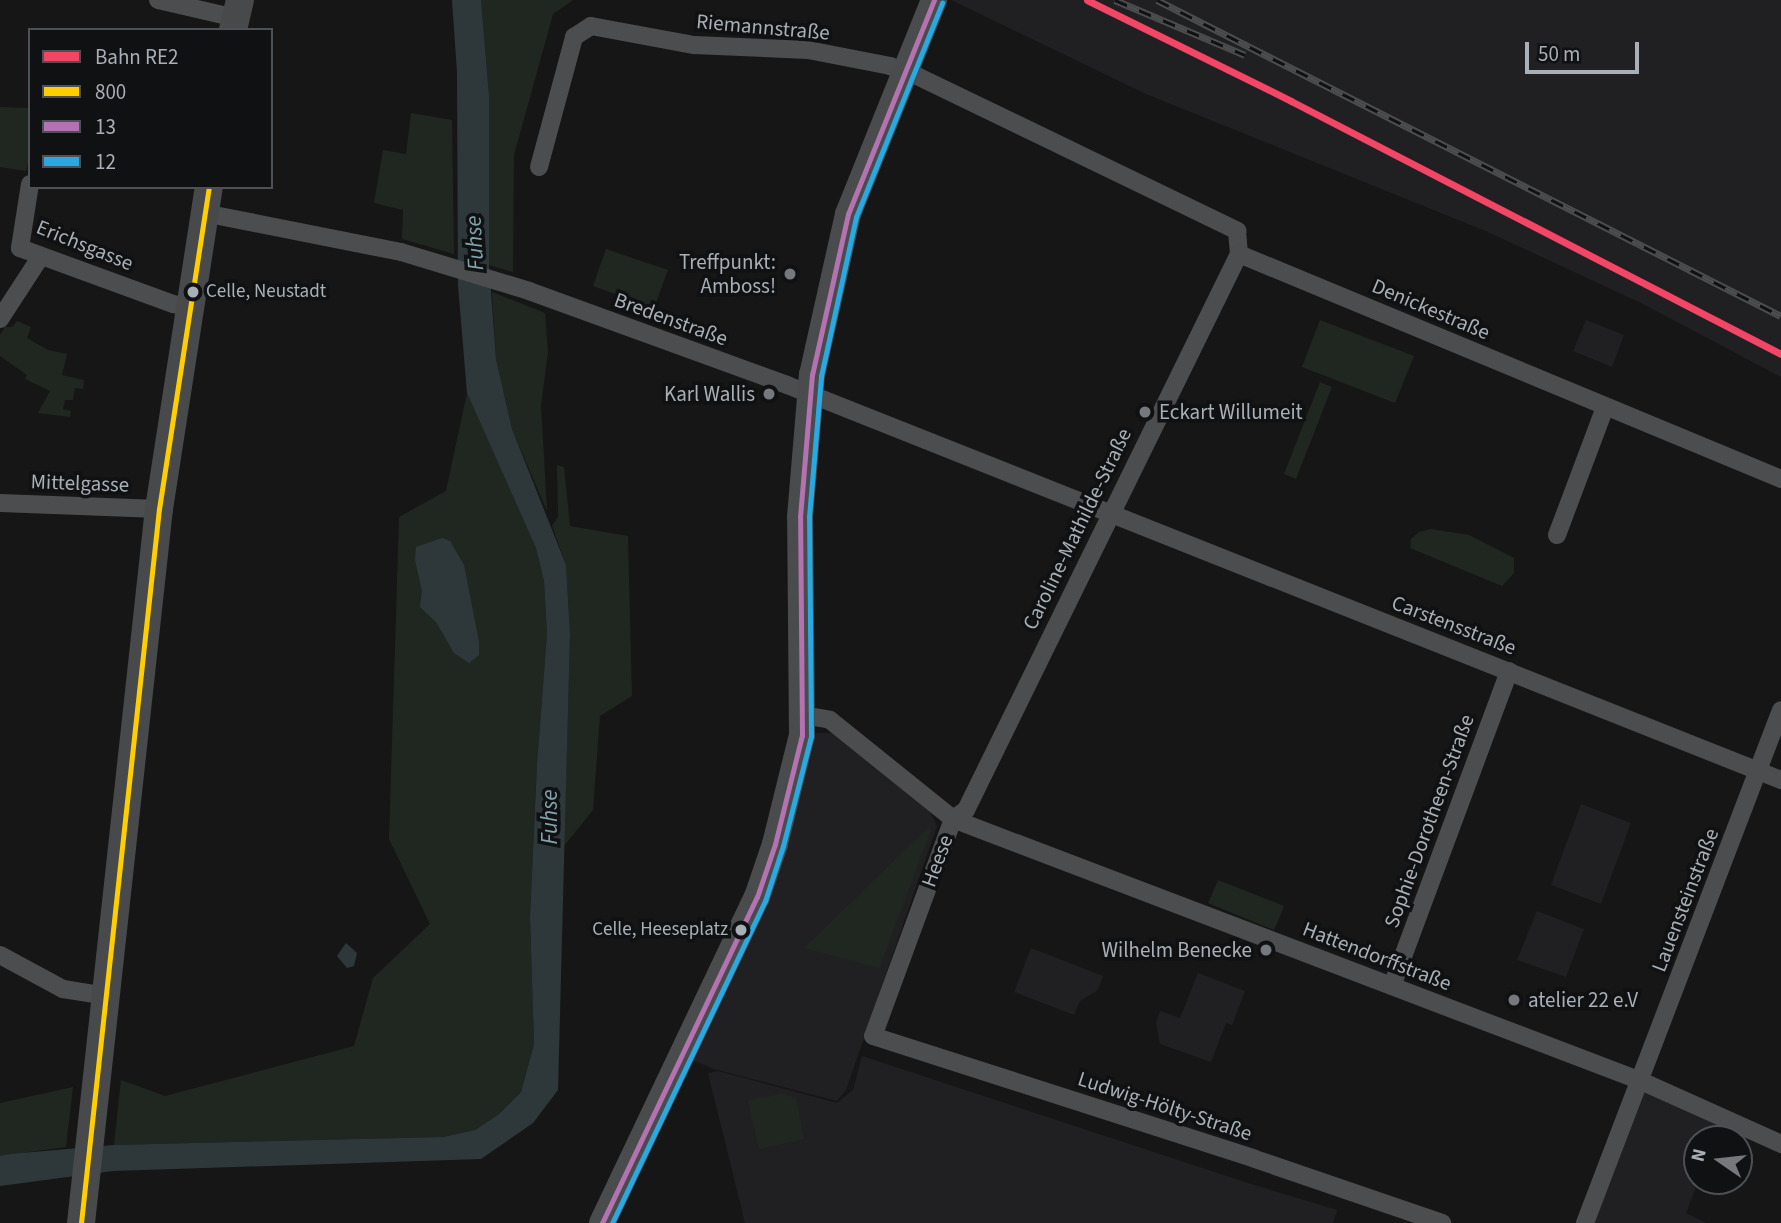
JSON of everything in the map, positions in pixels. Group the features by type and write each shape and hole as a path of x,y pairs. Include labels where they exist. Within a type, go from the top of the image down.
{"main road":[{"path":"80,1223 159,509 189,307 214,206"}],"street":[{"path":"158,0 236,16"},
{"path":"602,1223 757,898 775,844 802,735 800,517 810,395 848,214 934,0"},
{"name":"Riemannstraße","path":"539,167 574,37 591,26 694,46 808,50 905,72 1237,231 1239,254"},
{"name":"Erichsgasse","path":"29,189 20,248 173,304 189,307"},
{"name":"Bredenstraße","path":"214,206 401,252 509,285 810,395 1108,515"},
{"name":"Denickestraße","path":"1239,254 1781,479"},
{"name":"Caroline-Mathilde-Straße","path":"953,819 966,810 1108,515 1239,254"},
{"path":"0,319 41,256"},
{"path":"1557,535 1605,407"},
{"name":"Mittelgasse","path":"0,503 159,509"},
{"name":"Carstensstraße","path":"1108,515 1781,780"},
{"name":"Sophie-Dorotheen-Straße","path":"1392,986 1509,671"},
{"name":"Lauensteinstraße","path":"1585,1223 1781,710"},
{"name":"Heese","path":"803,715 830,720 953,819 873,1036"},
{"name":"Hattendorffstraße","path":"953,819 1641,1081 1781,1144"},
{"path":"0,955 63,989 107,996"},
{"name":"Ludwig-Hölty-Straße","path":"873,1036 1255,1159 1441,1223"}],"shaded area":[{"path":"481,0 573,0 553,14 514,155 513,272 489,265 489,95"},
{"path":"951,0 1781,0 1781,377 1643,304 1488,232 1146,94"},
{"path":"0,107 28,108 26,171 0,167"},
{"path":"411,113 452,120 454,254 402,239 403,210 374,203 383,150 406,154"},
{"path":"606,249 668,270 654,308 593,286"},
{"path":"492,292 545,313 548,352 541,405 547,511 512,429 496,359"},
{"path":"1320,320 1414,356 1395,403 1302,367"},
{"path":"1586,320 1624,335 1612,367 1573,351"},
{"path":"17,321 31,327 27,338 48,350 67,354 62,375 84,380 83,389 75,388 73,400 65,400 63,409 71,411 70,417 38,413 50,391 25,379 27,375 0,356 0,335 5,327 12,327"},
{"path":"1320,382 1332,387 1296,479 1284,474"},
{"path":"467,393 536,548 544,581 547,634 537,764 530,917 534,1044 521,1092 498,1115 475,1130 443,1137 114,1145 121,1080 165,1096 354,1046 373,978 430,924 389,839 399,517 446,491"},
{"path":"557,465 564,467 570,526 628,536 632,696 600,716 593,810 564,846 570,634 566,565 552,526 558,517"},
{"path":"1431,529 1469,535 1514,558 1514,573 1502,586 1410,548 1411,539 1419,532"},
{"path":"817,733 838,733 929,810 937,826 846,1090 837,1101 714,1069 690,1059 807,743"},
{"path":"1581,804 1631,823 1601,904 1551,885"},
{"path":"929,827 931,830 879,968 804,948"},
{"path":"1218,880 1284,906 1274,930 1208,903"},
{"path":"1537,911 1584,929 1566,977 1517,960"},
{"path":"1031,948 1103,976 1098,990 1080,1001 1074,1015 1014,992"},
{"path":"1198,973 1245,991 1232,1025 1226,1023 1211,1062 1160,1044 1156,1023 1160,1011 1180,1018"},
{"path":"862,1056 1337,1210 1333,1223 745,1223 708,1073 718,1071 837,1103 853,1090"},
{"path":"73,1087 66,1147 0,1156 0,1103"},
{"path":"1645,1092 1717,1125 1683,1125 1683,1195 1693,1195 1686,1213 1706,1223 1589,1223 1640,1095"},
{"path":"783,1094 796,1098 804,1139 759,1149 748,1100"}],"water":[{"name":"Fuhse","path":"452,0 481,0 489,95 489,265 496,359 512,429 566,565 570,634 558,1090 533,1123 481,1159 113,1171 0,1186 0,1156 10,1154 114,1145 443,1137 475,1130 498,1115 521,1092 534,1044 530,917 537,764 547,634 544,581 536,548 467,393 458,285 457,72"},
{"path":"442,538 450,541 464,565 479,642 479,655 469,663 454,653 436,622 420,607 422,591 415,560 416,547"},
{"path":"346,943 357,953 354,966 347,968 337,956"}],"railway":[{"path":"1115,0 1245,55"},
{"path":"1157,0 1781,316"}],"rail line":[{"name":"RE2","path":"1087,0 1291,101 1781,354"}],"transit line":[{"name":"13","path":"602,1223 757,897 775,844 802,735 800,517 812,375 848,214 934,0"},
{"name":"12","path":"612,1223 765,901 783,846 811,736 809,517 821,376 856,217 942,3"},
{"name":"800","path":"81,1223 159,509 209,189"}],"place":[{"name":"Treffpunkt: Amboss!","path":"790,274"},
{"name":"Celle, Neustadt","path":"193,292"},
{"name":"Karl Wallis","path":"769,394"},
{"name":"Eckart Willumeit","path":"1145,412"},
{"name":"Celle, Heeseplatz","path":"741,930"},
{"name":"Wilhelm Benecke","path":"1266,950"},
{"name":"atelier 22 e.V","path":"1514,1000"}]}
